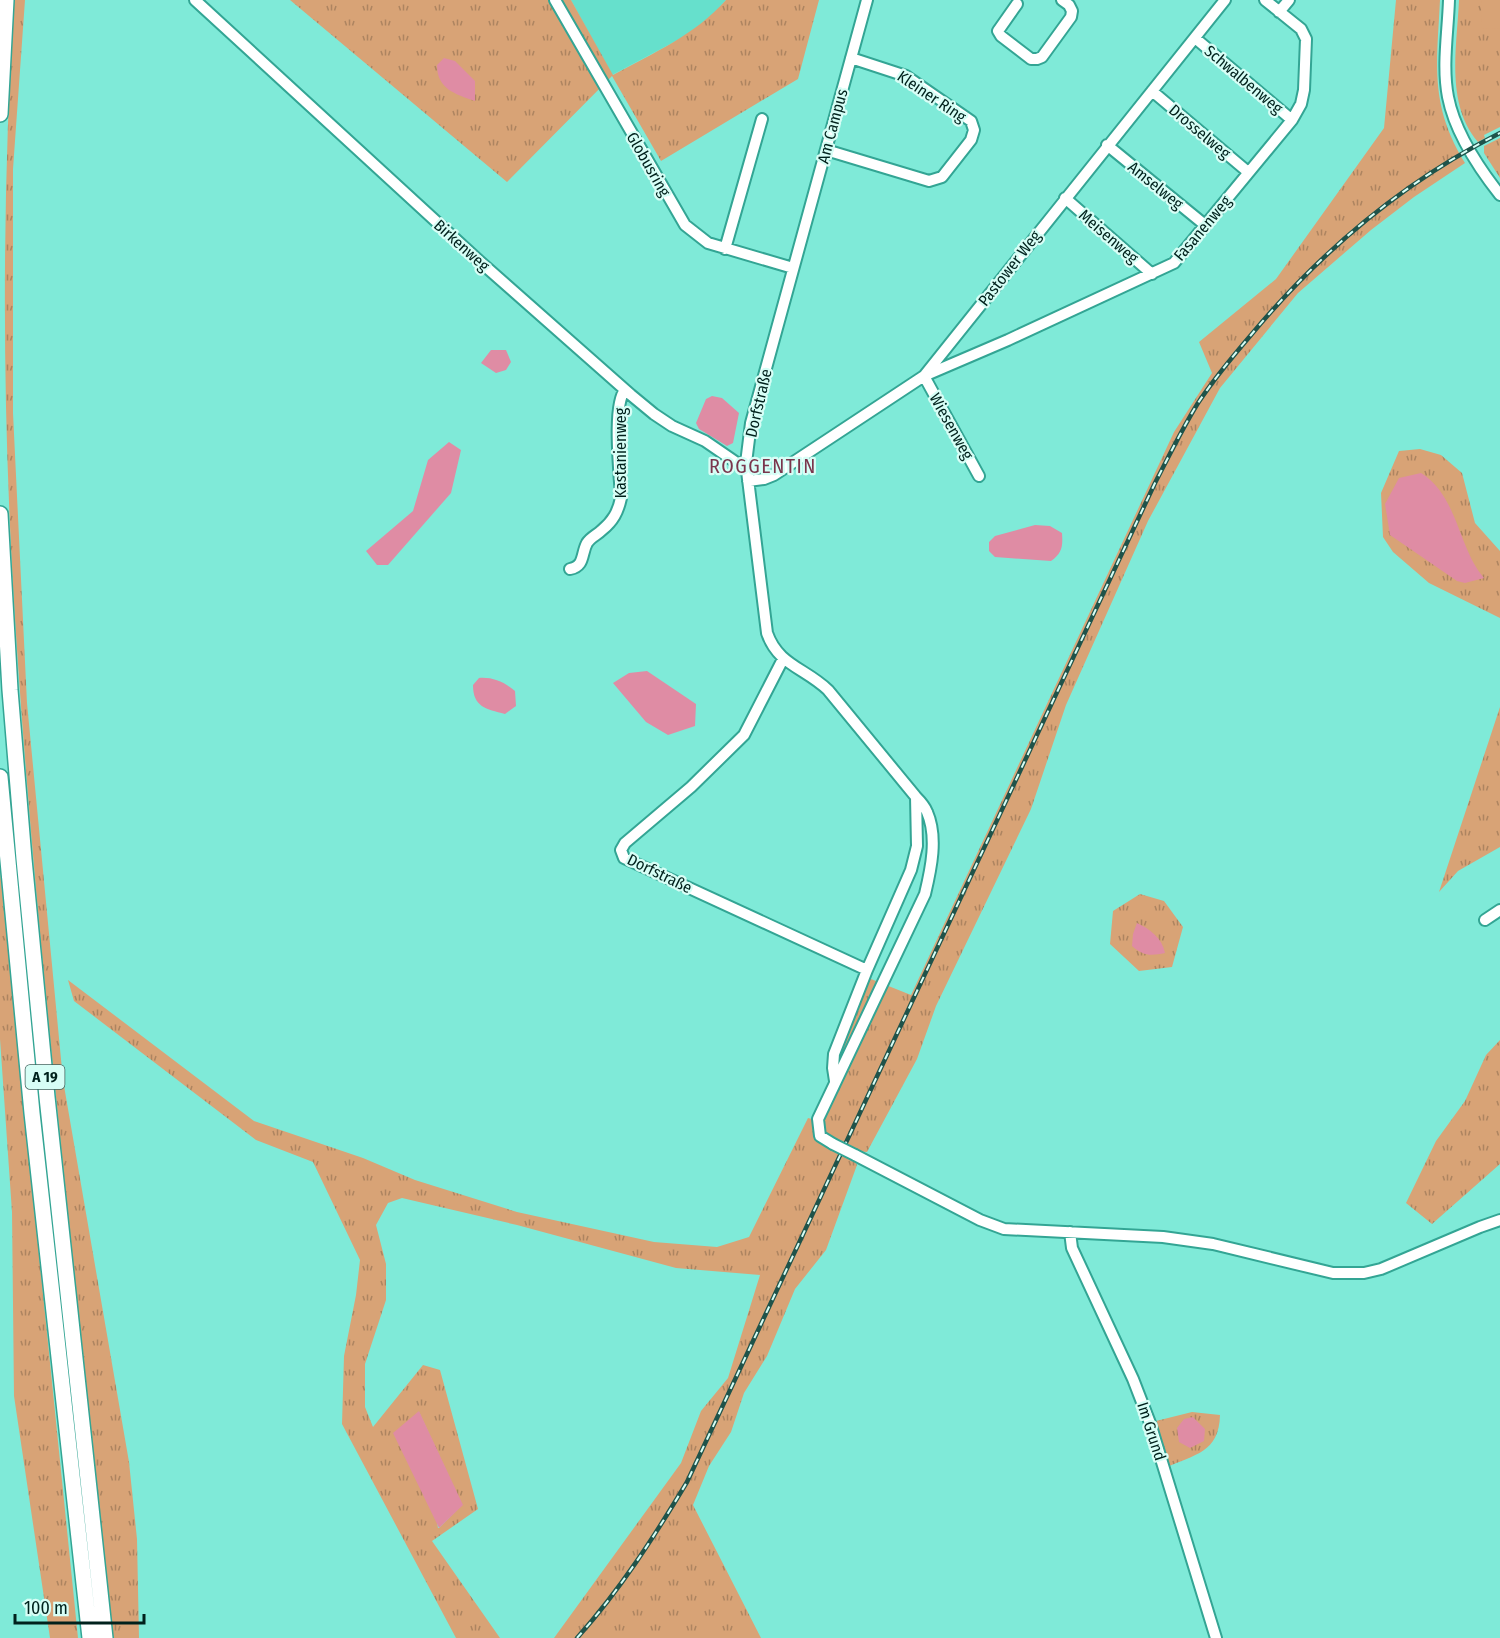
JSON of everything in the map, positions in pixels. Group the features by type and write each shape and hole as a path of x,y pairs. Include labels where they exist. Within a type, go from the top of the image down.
{"highway":[{"path":"0,114 6,0"},
{"name":"A 19","path":"0,514 10,690 24,859 105,1638"},
{"name":"A 19","path":"0,777 33,1125 90,1638"}],"street":[{"name":"Birkenweg","path":"195,0 477,259 625,390 672,426 705,441 737,463 746,463"},
{"name":"Globusring","path":"555,0 681,219 696,235 708,243 793,268"},
{"name":"Am Campus","path":"797,253 867,0"},
{"path":"1017,1 998,32 1031,58 1037,59 1042,57 1071,17 1072,11 1069,5 1062,0"},
{"name":"Pastower Weg","path":"748,481 774,475 924,376 1225,0"},
{"name":"Fasanenweg","path":"924,376 1174,263 1292,120 1301,104 1304,90 1306,39 1301,28 1264,0"},
{"path":"1279,12 1289,0"},
{"path":"1449,0 1446,79 1448,98 1453,115 1469,149 1500,195"},
{"name":"Schwalbenweg","path":"1195,38 1292,120"},
{"name":"Kleiner Ring","path":"826,150 929,181 942,177 971,140 974,130 971,121 906,76 851,58"},
{"name":"Drosselweg","path":"1152,91 1248,172"},
{"path":"725,249 762,118"},
{"name":"Amselweg","path":"1107,145 1205,225"},
{"path":"737,172 744,183"},
{"name":"Meisenweg","path":"1065,198 1152,274"},
{"name":"Dorfstraße","path":"797,253 751,423 746,463 767,633 771,644 783,659 817,679 828,690 916,796 927,812 931,829 931,866 925,894 818,1119 820,1136 996,1228 1070,1232"},
{"name":"Wiesenweg","path":"924,376 979,476"},
{"name":"Kastanienweg","path":"570,569 577,568 581,563 586,545 618,511 621,498 618,410 620,395 625,390"},
{"name":"Dorfstraße","path":"783,659 744,735 691,787 625,843 621,850 622,854 624,858 867,970"},
{"name":"Dorfstraße","path":"835,1081 834,1054 867,970 911,870 917,846 916,796"},
{"path":"1485,920 1500,910"},
{"path":"1070,1232 1113,1233 1188,1240 1318,1270 1334,1273 1364,1273 1407,1259 1500,1220"},
{"name":"Im Grund","path":"1070,1232 1072,1248 1128,1368 1150,1423 1216,1638"}],"shaded area":[{"path":"571,0 726,0 689,34 612,75"},
{"path":"444,58 455,61 475,81 475,101 454,93 440,80 437,65"},
{"path":"491,350 506,350 511,362 506,370 496,373 481,363"},
{"path":"712,396 722,398 739,413 733,443 727,446 699,429 696,423 706,399"},
{"path":"449,442 461,450 451,493 388,565 377,565 366,551 413,511 428,460"},
{"path":"1421,473 1443,495 1468,552 1484,578 1465,583 1457,581 1390,535 1385,504 1399,478"},
{"path":"1035,525 1050,526 1062,533 1061,549 1051,561 995,557 989,551 989,542 995,536"},
{"path":"647,671 696,704 695,726 668,735 646,722 613,683 629,673"},
{"path":"479,678 494,679 515,691 516,706 505,714 478,703 473,685"},
{"path":"1137,923 1155,935 1165,953 1147,954 1132,946"},
{"path":"419,1411 463,1505 439,1528 393,1433"},
{"path":"1193,1417 1205,1429 1204,1441 1190,1448 1179,1442 1177,1428 1184,1419"}],"green space":[{"path":"14,0 25,0 13,169 13,413 27,703 63,1080 129,1462 137,1539 139,1638 111,1638 45,981 22,718 9,513 5,366 7,146"},
{"path":"290,0 571,0 613,75 687,33 726,0 819,0 798,79 661,161 612,76 507,182"},
{"path":"1396,0 1440,0 1437,64 1440,103 1453,142 1465,163 1414,197 1371,230 1298,293 1220,388 1148,521 1066,705 1031,809 936,1006 917,1059 867,1152 856,1151 853,1159 857,1165 826,1250 795,1289 767,1356 744,1393 731,1432 709,1466 693,1505 761,1638 554,1638 681,1463 701,1411 728,1378 760,1275 676,1268 517,1225 402,1198 388,1203 376,1225 386,1264 386,1300 365,1364 365,1407 373,1427 423,1365 440,1370 478,1509 432,1541 500,1638 456,1638 342,1424 344,1356 356,1295 360,1260 313,1162 256,1140 74,1001 68,980 254,1121 363,1158 415,1180 517,1212 654,1242 717,1247 749,1237 808,1118 823,1122 842,1071 835,1065 866,977 911,995 1174,432 1212,373 1199,342 1276,279 1384,128","holes":["419,1412 462,1505 438,1528"]},
{"path":"1459,0 1500,0 1500,127 1484,135 1485,138 1478,142 1468,127 1457,92 1455,55"},
{"path":"1482,0 1500,0 1500,29 1481,28"},
{"path":"1500,138 1500,178 1484,153 1484,146"},
{"path":"1420,449 1441,455 1462,473 1475,523 1500,551 1500,618 1429,583 1393,552 1383,537 1381,493 1399,451"},
{"path":"1500,707 1500,847 1458,871 1439,892"},
{"path":"0,871 78,1638 50,1638 14,1396 12,1212 0,1039"},
{"path":"1140,894 1164,901 1183,927 1172,967 1139,971 1110,944 1113,911"},
{"path":"1500,1040 1500,1164 1432,1224 1406,1203 1436,1141 1465,1101 1486,1055"},
{"path":"1192,1412 1220,1415 1219,1428 1215,1437 1203,1451 1165,1468 1152,1422"}],"railway":[{"path":"577,1638 636,1563 687,1482 1155,483 1198,403 1231,359 1278,304 1335,247 1397,196 1430,173 1500,133"}],"district":[{"name":"ROGGENTIN","path":"763,466"}]}
